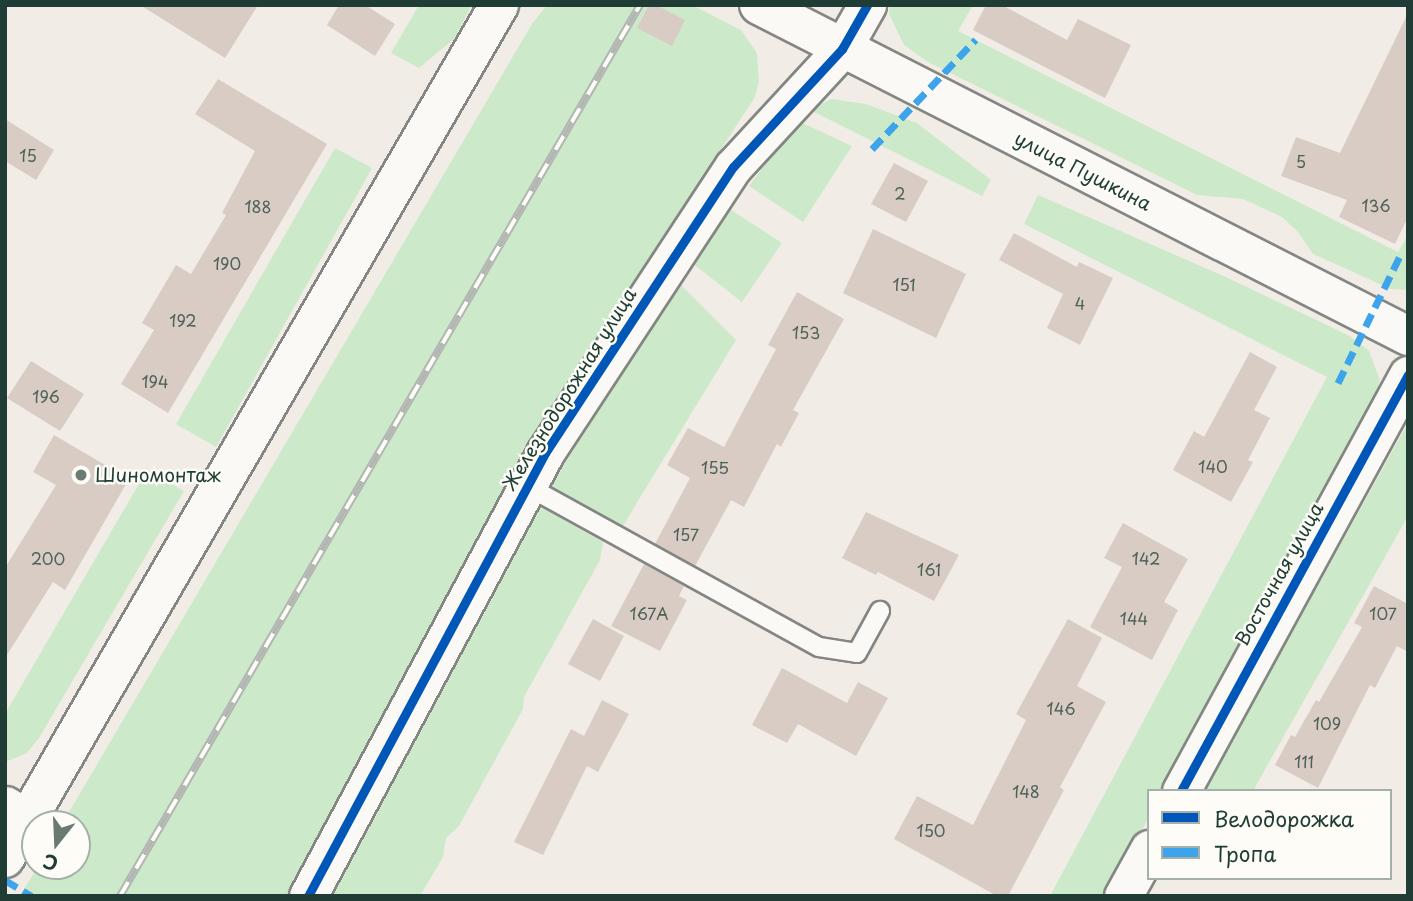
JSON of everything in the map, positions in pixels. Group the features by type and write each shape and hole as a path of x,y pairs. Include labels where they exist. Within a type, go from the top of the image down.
{"main road":[{"path":"5,858 17,812 499,5"},
{"name":"улица Пушкина","path":"759,5 842,50 1408,335"}],"street":[{"name":"Железнодорожная улица","path":"308,896 545,453 733,167 842,50 867,5"},
{"name":"Восточная улица","path":"1182,789 1408,374"},
{"path":"1123,896 1147,853"}],"lane":[{"path":"527,486 819,647 858,653 880,611"}],"green space":[{"path":"419,5 472,5 454,39 419,68 391,53"},
{"path":"547,5 692,5 741,30 757,53 759,81 755,97 565,389 292,896 20,896 30,880 91,880 91,810 70,810 532,24"},
{"path":"890,5 973,5 958,31 1398,252 1408,235 1408,290 1391,289 1313,254 1298,232 1282,217 1243,199 1197,195 928,62 904,45 889,14"},
{"path":"831,99 866,104 917,123 991,180 982,196 810,110"},
{"path":"798,121 852,146 803,222 749,186"},
{"path":"335,148 372,168 216,447 176,424"},
{"path":"1038,195 1228,278 1350,336 1369,351 1380,380 1375,399 1164,789 1147,789 1147,821 1106,896 1050,896 1327,377 1024,224"},
{"path":"731,210 782,243 742,302 692,263"},
{"path":"679,283 736,340 621,529 549,489"},
{"path":"1408,423 1408,516 1254,789 1205,789"},
{"path":"147,470 184,491 39,738 27,753 5,762 5,714"},
{"path":"541,507 603,542 600,560 524,697 523,709 459,826 446,838 443,857 420,896 333,896"}],"building":[{"path":"140,5 258,5 225,58"},
{"path":"339,5 365,5 395,24 375,56 327,25"},
{"path":"649,5 656,5 685,20 672,46 637,28"},
{"path":"986,5 1002,5 1067,40 1078,19 1131,45 1105,98 973,30"},
{"path":"1408,13 1408,217 1395,244 1339,217 1347,200 1281,176 1296,137 1340,153"},
{"path":"218,79 327,144 168,413 121,384 154,330 142,323 176,265 191,274 226,215 222,213 255,151 195,114"},
{"path":"5,119 54,150 36,180 5,161"},
{"path":"894,163 928,181 906,222 871,204"},
{"path":"873,229 966,274 936,338 843,293"},
{"path":"1014,233 1077,267 1079,262 1113,278 1080,345 1047,328 1063,294 999,260"},
{"path":"797,292 844,319 793,410 799,413 781,447 777,444 744,507 731,500 695,566 655,544 690,478 667,465 688,428 724,447 776,349 768,345"},
{"path":"1250,352 1277,367 1254,410 1270,418 1248,460 1253,462 1231,502 1173,470 1194,431 1204,437"},
{"path":"31,361 84,394 60,431 7,398"},
{"path":"54,435 129,479 65,590 53,582 5,658 5,568 56,485 33,472"},
{"path":"866,512 959,555 934,601 878,572 876,575 842,558"},
{"path":"1123,523 1188,559 1164,602 1178,610 1152,660 1090,627 1122,567 1104,558"},
{"path":"644,564 684,586 679,596 687,600 660,651 611,626"},
{"path":"1374,586 1408,604 1408,652 1397,646 1375,688 1370,685 1318,788 1275,765 1291,735 1295,737 1316,700 1319,702 1362,627 1354,623"},
{"path":"593,619 624,636 600,681 568,664"},
{"path":"1068,619 1102,638 1077,686 1106,702 1060,787 1064,790 1008,896 997,896 894,839 917,796 973,825 1026,720 1016,714"},
{"path":"782,668 847,703 858,682 888,698 856,756 798,724 787,743 752,725"},
{"path":"602,700 629,714 598,772 587,766 543,855 514,842 571,729 584,736"}],"railway":[{"path":"120,896 640,5"}],"marked path":[{"path":"872,149 976,39"},
{"path":"1338,383 1402,252"},
{"path":"5,880 32,896"}],"cycle path":[{"path":"308,896 545,453 733,167 842,49 867,5"},
{"path":"1182,789 1408,375"}],"place":[{"name":"Шиномонтаж","path":"81,475"}]}
